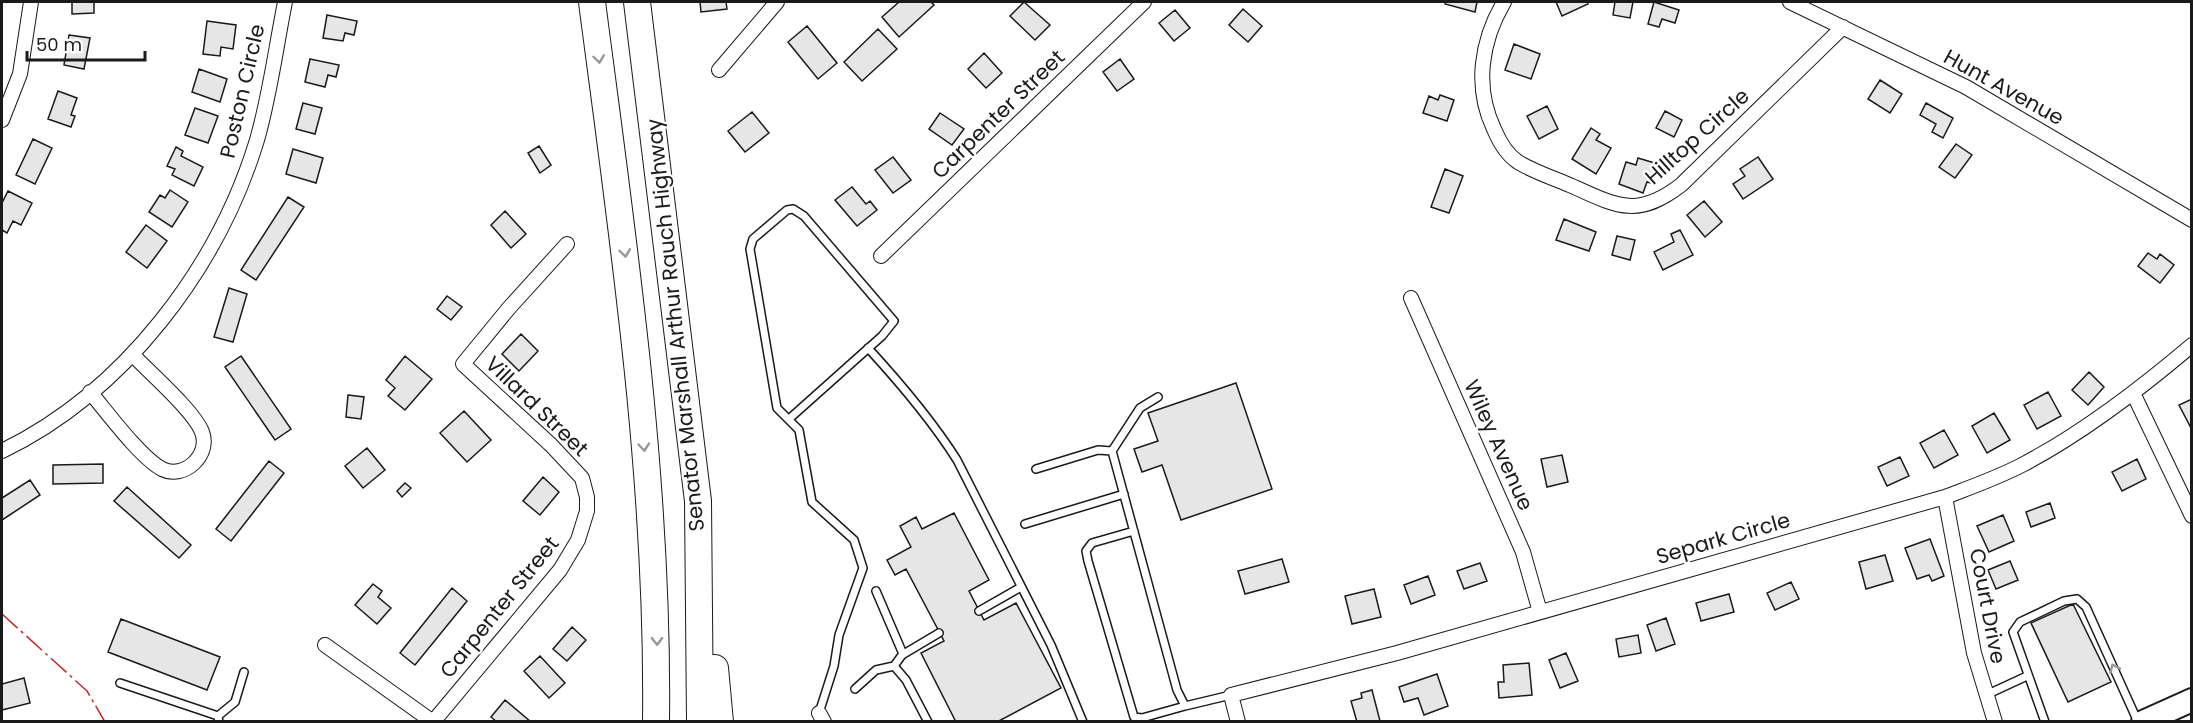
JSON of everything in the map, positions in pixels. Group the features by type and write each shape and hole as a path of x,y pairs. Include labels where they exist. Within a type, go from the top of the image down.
{"highway":[{"name":"Senator Marshall Arthur Rauch Highway","path":"592,2 634,326 650,510 657,641 656,722"},
{"name":"Senator Marshall Arthur Rauch Highway","path":"637,2 699,501 700,722"},
{"path":"699,501 720,722"}],"main road":[{"path":"2158,717 2192,700"}],"street":[{"path":"2,120 20,74 31,2"},
{"name":"Poston Circle","path":"2,451 47,424 90,392 132,354 181,296 225,220 256,140 285,2"},
{"path":"719,70 777,2"},
{"name":"Carpenter Street","path":"881,256 1144,2"},
{"name":"Hilltop Circle","path":"1504,2 1485,48 1482,76 1484,101 1501,145 1516,161 1614,205 1650,205 1681,185 1843,27"},
{"name":"Hunt Avenue","path":"1790,2 1966,87 2192,220"},
{"name":"Villard Street","path":"567,244 509,308 463,364 551,445 582,478"},
{"name":"Wiley Avenue","path":"1411,298 1523,552 1540,612"},
{"name":"Separk Circle","path":"1231,695 1397,653 1945,497 2022,465 2080,430 2133,393 2192,345"},
{"path":"90,392 144,454 163,469 177,471 191,466 203,450 202,432 197,422 132,354"},
{"path":"2133,393 2192,516"},
{"name":"Carpenter Street","path":"433,722 560,570 578,540 587,511 582,478"},
{"name":"Court Drive","path":"1945,497 1974,653 1985,696 1995,722"},
{"path":"325,645 433,722"},
{"path":"1231,695 1238,722"}],"lane":[{"path":"789,419 868,348 894,321 804,216 793,209 787,210 753,239 750,249 777,408 799,430 812,502 854,540 863,568 839,634 822,717"},
{"path":"868,348 909,392 939,431 957,460 1051,645 1083,722"},
{"path":"1158,397 1140,408 1112,451 1177,690 1185,706"},
{"path":"1036,469 1098,450 1112,451"},
{"path":"1025,524 1124,494"},
{"path":"1134,531 1092,543 1086,550 1134,717 1142,718 1231,695"},
{"path":"979,612 1021,587"},
{"path":"876,591 903,654"},
{"path":"2045,722 2013,632 2020,621 2064,601 2077,599 2082,601 2138,722"},
{"path":"855,689 876,670 894,666 903,654 939,633"},
{"path":"894,666 906,680 928,722"},
{"path":"120,683 219,719 235,702 244,672"},
{"path":"1985,696 2027,676"}],"building":[{"path":"72,2 94,2 94,13 72,14"},
{"path":"700,2 726,2 727,9 701,12"},
{"path":"899,2 931,2 934,5 899,37 882,17"},
{"path":"1024,2 1050,25 1035,40 1010,16"},
{"path":"1445,2 1477,2 1475,12 1445,4"},
{"path":"1556,2 1587,2 1588,4 1562,16"},
{"path":"1615,2 1633,2 1630,18 1613,15"},
{"path":"1654,2 1679,10 1675,23 1662,19 1659,27 1648,24"},
{"path":"1243,9 1262,26 1248,42 1229,25"},
{"path":"1175,10 1190,28 1174,41 1159,23"},
{"path":"327,15 357,21 354,35 345,33 343,41 323,38"},
{"path":"207,21 236,25 233,49 221,47 220,56 203,54"},
{"path":"807,26 837,63 818,79 788,42"},
{"path":"878,29 897,49 862,81 844,62"},
{"path":"69,35 90,38 84,69 64,65"},
{"path":"1514,44 1540,54 1531,79 1505,70"},
{"path":"984,53 1002,73 986,88 968,69"},
{"path":"310,59 339,65 336,77 328,75 325,87 305,82"},
{"path":"1120,59 1134,79 1117,91 1103,72"},
{"path":"199,69 227,79 220,102 192,92"},
{"path":"1880,80 1902,94 1890,113 1868,99"},
{"path":"58,91 77,98 71,115 75,116 71,127 48,119"},
{"path":"1440,95 1454,100 1447,121 1423,113 1429,96 1438,100"},
{"path":"303,103 322,108 315,134 296,129"},
{"path":"1926,103 1953,118 1943,138 1932,132 1936,124 1920,115"},
{"path":"1547,106 1558,129 1539,139 1527,116"},
{"path":"195,108 218,116 208,143 185,135"},
{"path":"1665,111 1682,120 1674,137 1656,128"},
{"path":"752,112 769,133 745,152 728,131"},
{"path":"940,113 964,129 952,145 929,129"},
{"path":"1591,128 1600,134 1596,140 1611,148 1596,174 1572,159"},
{"path":"33,139 52,148 35,184 16,175"},
{"path":"1956,144 1972,155 1955,178 1939,167"},
{"path":"539,146 551,165 540,173 528,153"},
{"path":"176,147 183,151 181,156 203,167 194,186 172,175 175,169 167,166"},
{"path":"293,149 323,158 316,183 286,174"},
{"path":"893,157 911,180 893,193 875,170"},
{"path":"1758,157 1773,179 1743,199 1733,184 1745,176 1740,169"},
{"path":"1638,158 1658,164 1651,183 1647,182 1643,193 1619,184 1626,162 1636,165"},
{"path":"1445,169 1463,176 1449,213 1431,207"},
{"path":"852,187 866,204 870,201 877,210 857,226 835,200"},
{"path":"170,190 188,202 172,227 149,212 160,195 165,198"},
{"path":"8,191 32,203 21,225 13,221 7,233 2,230 2,203"},
{"path":"288,197 304,207 256,280 241,270"},
{"path":"1704,201 1722,222 1705,237 1687,215"},
{"path":"505,211 526,234 511,248 491,225"},
{"path":"1564,219 1596,232 1589,251 1556,240"},
{"path":"146,225 167,241 147,268 126,252"},
{"path":"1680,230 1693,255 1663,270 1654,252 1674,242 1671,234"},
{"path":"1617,236 1635,240 1630,260 1612,255"},
{"path":"2148,253 2157,259 2160,254 2174,265 2160,283 2138,266"},
{"path":"229,288 247,294 233,342 214,337"},
{"path":"447,296 462,307 451,320 437,309"},
{"path":"521,334 538,351 519,371 502,354"},
{"path":"241,356 291,429 275,440 225,367"},
{"path":"405,356 432,379 405,410 388,396 395,388 386,380"},
{"path":"2089,372 2104,387 2088,405 2072,390"},
{"path":"1236,383 1272,489 1181,520 1162,465 1142,472 1134,449 1158,441 1148,413"},
{"path":"2048,392 2061,416 2037,429 2024,405"},
{"path":"348,395 364,397 361,419 346,417"},
{"path":"2192,399 2192,428 2191,428 2179,405"},
{"path":"464,411 491,440 467,462 440,433"},
{"path":"1994,413 2010,440 1987,453 1972,426"},
{"path":"1944,430 1958,455 1934,468 1920,443"},
{"path":"367,448 385,470 363,488 345,466"},
{"path":"1562,455 1568,482 1547,487 1541,459"},
{"path":"1900,457 1909,476 1887,486 1878,467"},
{"path":"2137,459 2146,479 2122,491 2112,472"},
{"path":"269,461 284,473 231,541 216,529"},
{"path":"103,464 103,483 53,484 53,465"},
{"path":"543,477 559,492 540,515 523,501"},
{"path":"30,480 40,495 2,520 2,498"},
{"path":"405,483 411,488 402,497 397,491"},
{"path":"127,487 191,545 179,558 114,501"},
{"path":"2050,503 2055,518 2031,527 2026,512"},
{"path":"954,513 989,580 969,591 984,620 1016,603 1061,688 997,722 956,722 921,653 944,641 906,569 895,575 887,560 911,547 900,526 916,517 922,529"},
{"path":"2003,515 2014,541 1989,552 1977,526"},
{"path":"1930,539 1944,576 1932,581 1929,575 1917,579 1905,548"},
{"path":"1885,555 1893,581 1866,589 1859,562"},
{"path":"1282,559 1289,582 1245,594 1238,571"},
{"path":"2010,561 2018,580 1996,589 1988,570"},
{"path":"1480,563 1487,581 1464,589 1457,571"},
{"path":"1428,576 1435,595 1411,604 1404,585"},
{"path":"1791,582 1799,599 1775,610 1767,593"},
{"path":"373,584 382,591 378,597 391,608 377,624 355,605"},
{"path":"452,588 467,601 415,665 400,653"},
{"path":"1374,589 1381,617 1352,624 1345,596"},
{"path":"1729,594 1734,612 1701,621 1696,603"},
{"path":"2073,604 2111,682 2068,702 2031,623"},
{"path":"1666,618 1675,644 1656,651 1647,625"},
{"path":"121,619 220,657 207,690 108,652"},
{"path":"572,627 586,640 567,661 553,649"},
{"path":"1638,635 1641,653 1619,657 1616,639"},
{"path":"1566,653 1578,681 1560,688 1549,660"},
{"path":"540,656 565,683 549,698 524,671"},
{"path":"1529,663 1532,695 1499,698 1498,682 1504,682 1503,665"},
{"path":"1437,674 1448,706 1424,715 1418,698 1404,702 1399,687"},
{"path":"24,678 30,703 2,710 2,684"},
{"path":"1372,690 1380,721 1357,722 1351,701 1362,698 1361,693"},
{"path":"505,700 531,722 497,722 491,717"}],"power":[{"path":"2,614 87,691 105,722"}]}
